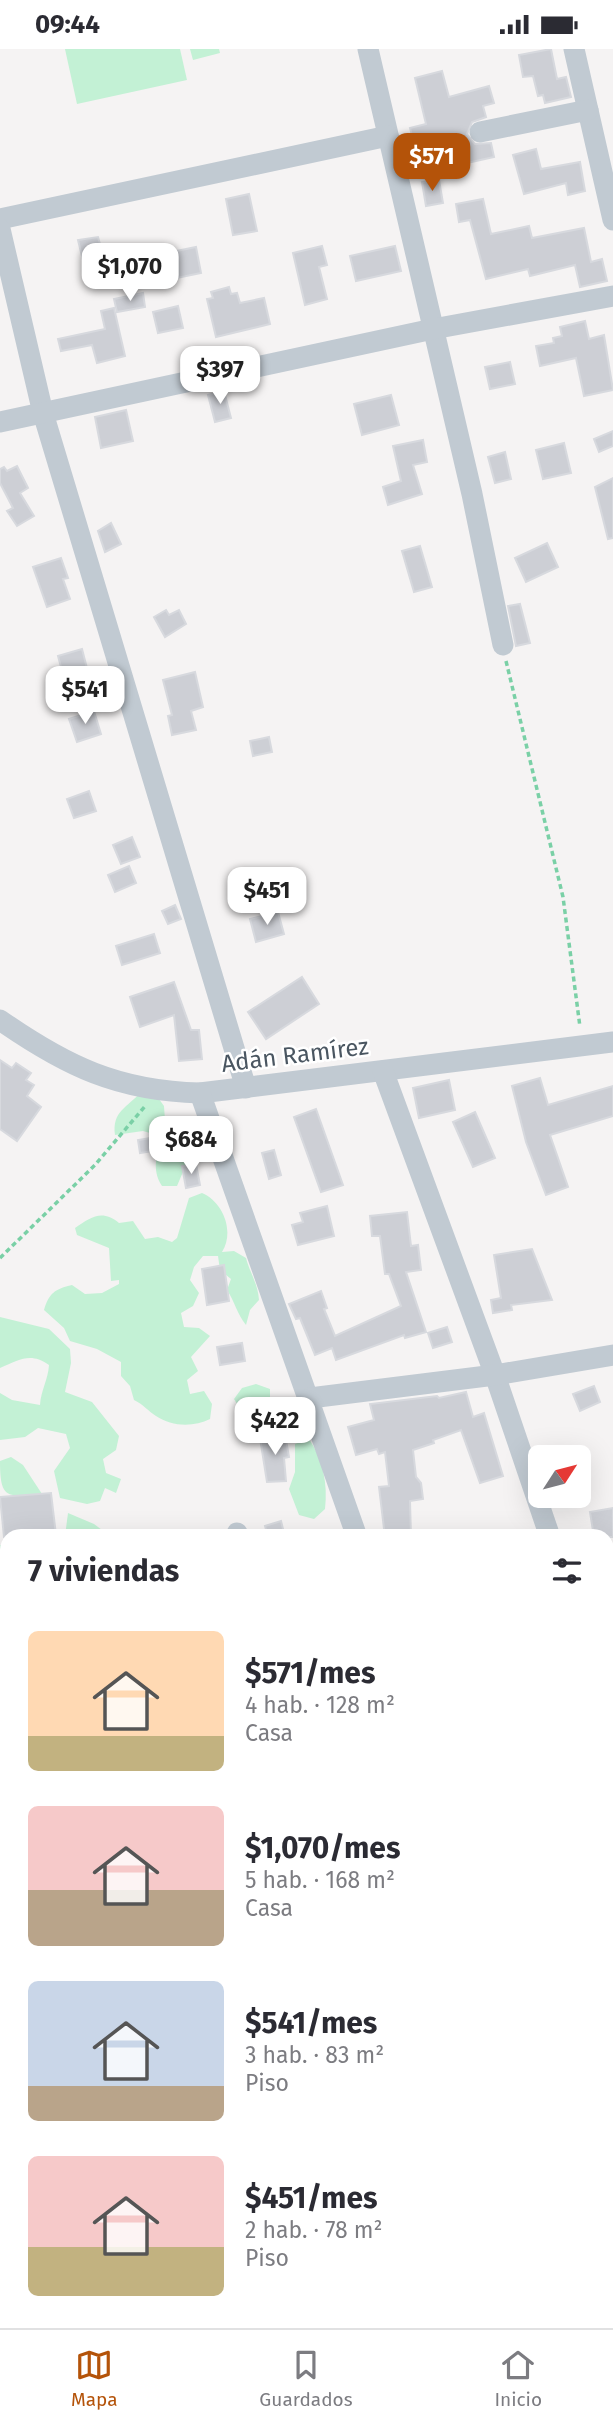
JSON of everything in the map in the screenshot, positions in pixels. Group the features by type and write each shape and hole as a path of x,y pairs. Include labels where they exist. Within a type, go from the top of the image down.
{"street":[{"path":"368,49 472,494 503,645"},
{"path":"574,49 613,220"},
{"path":"480,132 588,110"},
{"path":"0,219 388,136"},
{"path":"0,229 43,413 246,1088"},
{"path":"0,422 433,329 613,296"},
{"name":"Adán Ramírez","path":"0,1020 37,1046 114,1082 157,1092 200,1093 246,1088 613,1042"},
{"path":"383,1071 495,1375 547,1529"},
{"path":"200,1093 354,1529"},
{"path":"310,1398 495,1375 613,1355"}],"path":[{"path":"503,645 563,897 582,1046"},
{"path":"0,1258 95,1165 157,1092"}],"green space":[{"path":"65,49 180,49 187,80 77,104"},
{"path":"190,49 219,49 220,53 193,60"},
{"path":"141,1092 156,1095 164,1106 166,1135 178,1141 188,1160 177,1186 162,1186 158,1179 157,1135 143,1131 115,1135 118,1115"},
{"path":"202,1193 216,1203 225,1218 227,1235 222,1252 234,1251 246,1258 259,1300 250,1310 246,1325 227,1290 231,1279 220,1270 218,1256 203,1256 194,1267 190,1280 199,1293 193,1306 181,1313 184,1327 199,1328 210,1336 191,1357 198,1371 187,1380 190,1394 204,1391 212,1404 210,1419 183,1425 162,1420 134,1400 130,1386 121,1376 121,1362 97,1349 70,1341 64,1328 44,1310 48,1299 61,1288 72,1285 85,1294 102,1293 119,1284 119,1280 111,1281 109,1248 77,1235 75,1228 91,1218 107,1216 119,1223 133,1221 145,1239 158,1237 172,1242 177,1238 189,1198"},
{"path":"0,1317 49,1329 70,1349 71,1363 65,1392 92,1402 119,1436 116,1450 103,1459 106,1473 121,1479 116,1493 105,1488 100,1501 87,1504 60,1498 54,1471 70,1448 66,1434 38,1428 25,1437 0,1440 0,1393 12,1400 40,1405 49,1365 30,1358 0,1368"},
{"path":"256,1384 270,1389 270,1403 243,1409 242,1412 234,1399 242,1388"},
{"path":"281,1407 287,1411 289,1418 279,1425 256,1431 242,1431 238,1428 238,1421 243,1417 262,1415"},
{"path":"309,1439 321,1463 326,1490 325,1509 314,1519 299,1515 289,1489 295,1472 295,1444"},
{"path":"11,1457 23,1465 42,1494 13,1495 4,1489 0,1461"},
{"path":"68,1513 101,1529 66,1529"}],"building":[{"path":"551,49 557,79 566,77 571,97 545,103 543,95 538,96 533,76 523,77 519,55"},
{"path":"442,71 449,97 489,86 494,103 483,106 486,117 472,122 467,134 475,144 491,143 494,157 458,165 452,141 416,150 410,128 426,124 415,78"},
{"path":"536,149 541,169 580,162 585,191 568,195 566,183 524,194 513,155"},
{"path":"439,180 443,203 426,206 422,182"},
{"path":"249,194 257,231 233,235 226,199"},
{"path":"483,199 491,234 529,226 532,238 584,228 591,262 602,259 607,281 580,287 575,265 530,276 528,269 486,279 470,220 459,222 456,204"},
{"path":"98,237 109,276 88,281 78,240"},
{"path":"322,246 327,265 319,267 327,299 305,305 293,253"},
{"path":"395,246 401,271 356,281 350,256"},
{"path":"196,247 201,273 157,282 152,256"},
{"path":"229,287 231,294 237,293 240,303 264,298 270,324 216,337 207,299 213,298 211,292"},
{"path":"143,293 145,307 117,312 114,299"},
{"path":"178,306 183,328 158,333 153,312"},
{"path":"114,308 125,356 97,363 92,345 61,351 58,339 105,329 101,311"},
{"path":"585,321 589,339 604,335 613,390 584,396 576,358 540,366 536,346 554,343 553,338 562,336 560,327"},
{"path":"510,362 515,384 490,389 485,367"},
{"path":"224,391 231,418 215,422 208,395"},
{"path":"391,395 399,425 362,435 354,404"},
{"path":"126,410 133,441 101,448 95,417"},
{"path":"613,431 613,446 599,452 594,439"},
{"path":"423,440 427,462 413,465 422,494 388,505 383,487 401,481 393,446"},
{"path":"564,443 571,473 543,479 536,450"},
{"path":"505,452 511,479 495,483 488,457"},
{"path":"17,466 28,488 20,493 34,516 17,526 7,511 13,508 0,483 0,469 4,467 7,471"},
{"path":"613,478 613,538 608,539 595,487"},
{"path":"111,523 121,544 105,552 98,531"},
{"path":"547,543 558,567 526,582 515,558"},
{"path":"420,546 432,587 414,592 402,551"},
{"path":"61,558 68,578 63,579 70,599 47,607 33,567"},
{"path":"520,604 530,643 516,646 508,606"},
{"path":"166,610 169,615 179,610 186,624 165,637 154,617"},
{"path":"82,649 89,676 65,682 58,656"},
{"path":"195,672 203,707 191,711 196,730 172,735 168,716 172,715 163,680"},
{"path":"94,711 101,734 77,742 69,719"},
{"path":"269,737 272,752 253,756 250,741"},
{"path":"89,791 96,811 74,818 67,799"},
{"path":"132,837 140,857 121,864 113,845"},
{"path":"129,866 136,883 115,892 108,875"},
{"path":"175,905 181,919 168,924 162,911"},
{"path":"278,912 284,934 256,942 250,919"},
{"path":"154,934 160,953 122,965 116,946"},
{"path":"302,977 319,1004 266,1039 248,1012"},
{"path":"174,982 191,1030 199,1030 202,1059 179,1061 174,1015 140,1027 130,997"},
{"path":"0,1060 12,1068 16,1063 31,1073 26,1080 34,1085 27,1096 41,1107 17,1141 0,1129"},
{"path":"540,1078 548,1105 613,1086 613,1116 550,1135 568,1187 546,1195 526,1142 512,1086"},
{"path":"449,1080 455,1110 419,1118 413,1088"},
{"path":"316,1109 343,1185 321,1192 294,1117"},
{"path":"475,1112 495,1158 473,1167 453,1122"},
{"path":"151,1138 153,1151 140,1153 138,1140"},
{"path":"274,1150 281,1175 269,1179 262,1153"},
{"path":"196,1164 200,1185 186,1188 182,1166"},
{"path":"327,1206 334,1236 298,1245 292,1225 303,1222 300,1213"},
{"path":"407,1212 411,1246 418,1245 421,1270 406,1272 426,1332 405,1338 404,1335 336,1360 332,1348 315,1355 300,1318 296,1319 289,1304 321,1291 327,1308 324,1309 335,1336 401,1306 389,1274 385,1274 380,1236 372,1236 370,1216"},
{"path":"532,1249 552,1300 511,1305 512,1310 493,1313 491,1300 501,1298 494,1255"},
{"path":"224,1265 229,1301 207,1305 202,1269"},
{"path":"447,1327 452,1342 433,1348 428,1333"},
{"path":"242,1343 245,1361 220,1365 217,1347"},
{"path":"594,1386 600,1402 580,1411 573,1394"},
{"path":"466,1392 473,1417 484,1413 503,1476 480,1483 461,1430 433,1440 434,1443 413,1450 416,1477 421,1483 423,1499 410,1501 411,1529 384,1529 379,1487 389,1486 385,1452 379,1454 377,1449 356,1455 348,1427 374,1420 370,1404 437,1396 439,1398"},
{"path":"285,1434 289,1457 284,1458 286,1481 267,1482 260,1438"},
{"path":"51,1493 55,1529 3,1529 0,1497"},
{"path":"613,1508 613,1529 593,1529 590,1512"},
{"path":"281,1521 283,1529 266,1529 265,1526"}]}
